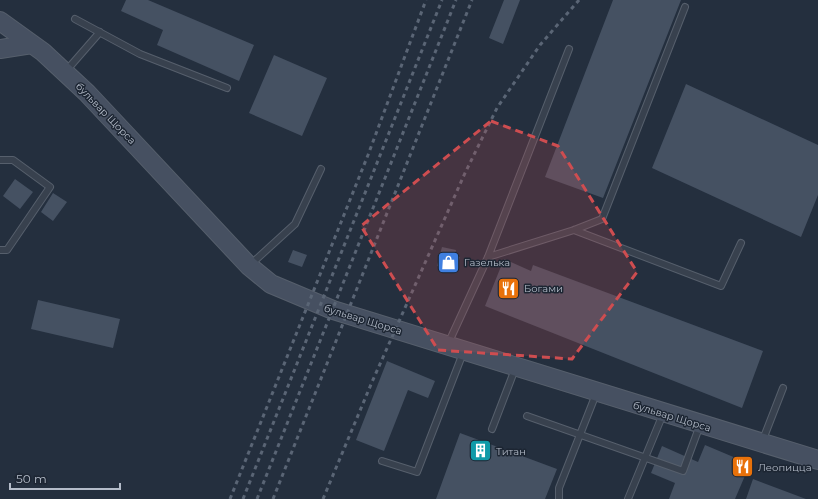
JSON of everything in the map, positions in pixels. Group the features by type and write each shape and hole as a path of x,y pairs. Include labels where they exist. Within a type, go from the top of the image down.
{"main road":[{"name":"бульвар Щорса","path":"0,21 32,44 88,93 249,266 271,284 308,301 515,367 818,460"},
{"path":"0,49 32,44"}],"lane":[{"path":"488,257 574,230 602,218 685,7"},
{"path":"75,19 140,54 226,88"},
{"path":"65,72 100,32"},
{"path":"382,461 417,472 455,348 488,257 569,49"},
{"path":"0,160 13,160 50,187 7,250 0,250"},
{"path":"249,266 295,224 321,169"},
{"path":"574,230 721,286 741,243"},
{"path":"492,430 515,367"},
{"path":"762,443 783,388"},
{"path":"559,499 559,488 597,392"},
{"path":"628,499 663,413"},
{"path":"527,416 683,471 700,424"}],"highlighted area":[{"path":"491,121 558,146 637,272 572,359 438,350 361,226"}],"building":[{"path":"126,0 148,0 254,45 239,81 157,45 163,30 121,11"},
{"path":"504,0 520,0 503,44 489,38"},
{"path":"613,0 681,0 603,198 545,177"},
{"path":"274,55 327,78 302,136 249,113"},
{"path":"686,84 818,145 818,195 801,237 652,168"},
{"path":"15,179 33,192 20,209 3,196"},
{"path":"53,193 67,202 53,221 41,212"},
{"name":"Газелька","path":"442,247 456,250 455,256 460,257 456,271 437,266"},
{"path":"293,250 307,255 302,267 288,262"},
{"path":"504,259 531,271 533,265 763,351 742,408 485,306"},
{"path":"38,300 120,319 113,348 31,329"},
{"path":"387,361 435,381 428,398 408,390 384,451 356,440"},
{"name":"Титан","path":"460,433 557,469 545,499 436,499"},
{"path":"705,445 750,464 735,499 669,499 675,483 651,473 662,446 698,462"},
{"path":"753,479 806,499 746,499"}],"railway":[{"path":"230,499 368,155 426,0"},
{"path":"243,499 442,0"},
{"path":"257,499 456,0"},
{"path":"273,499 472,0"},
{"path":"323,499 372,382 465,173 497,108 540,45 579,0"}],"place":[{"name":"Газелька","path":"448,262"},
{"name":"Богами","path":"508,288"},
{"name":"Титан","path":"481,451"},
{"name":"Леопицца","path":"742,467"}]}
